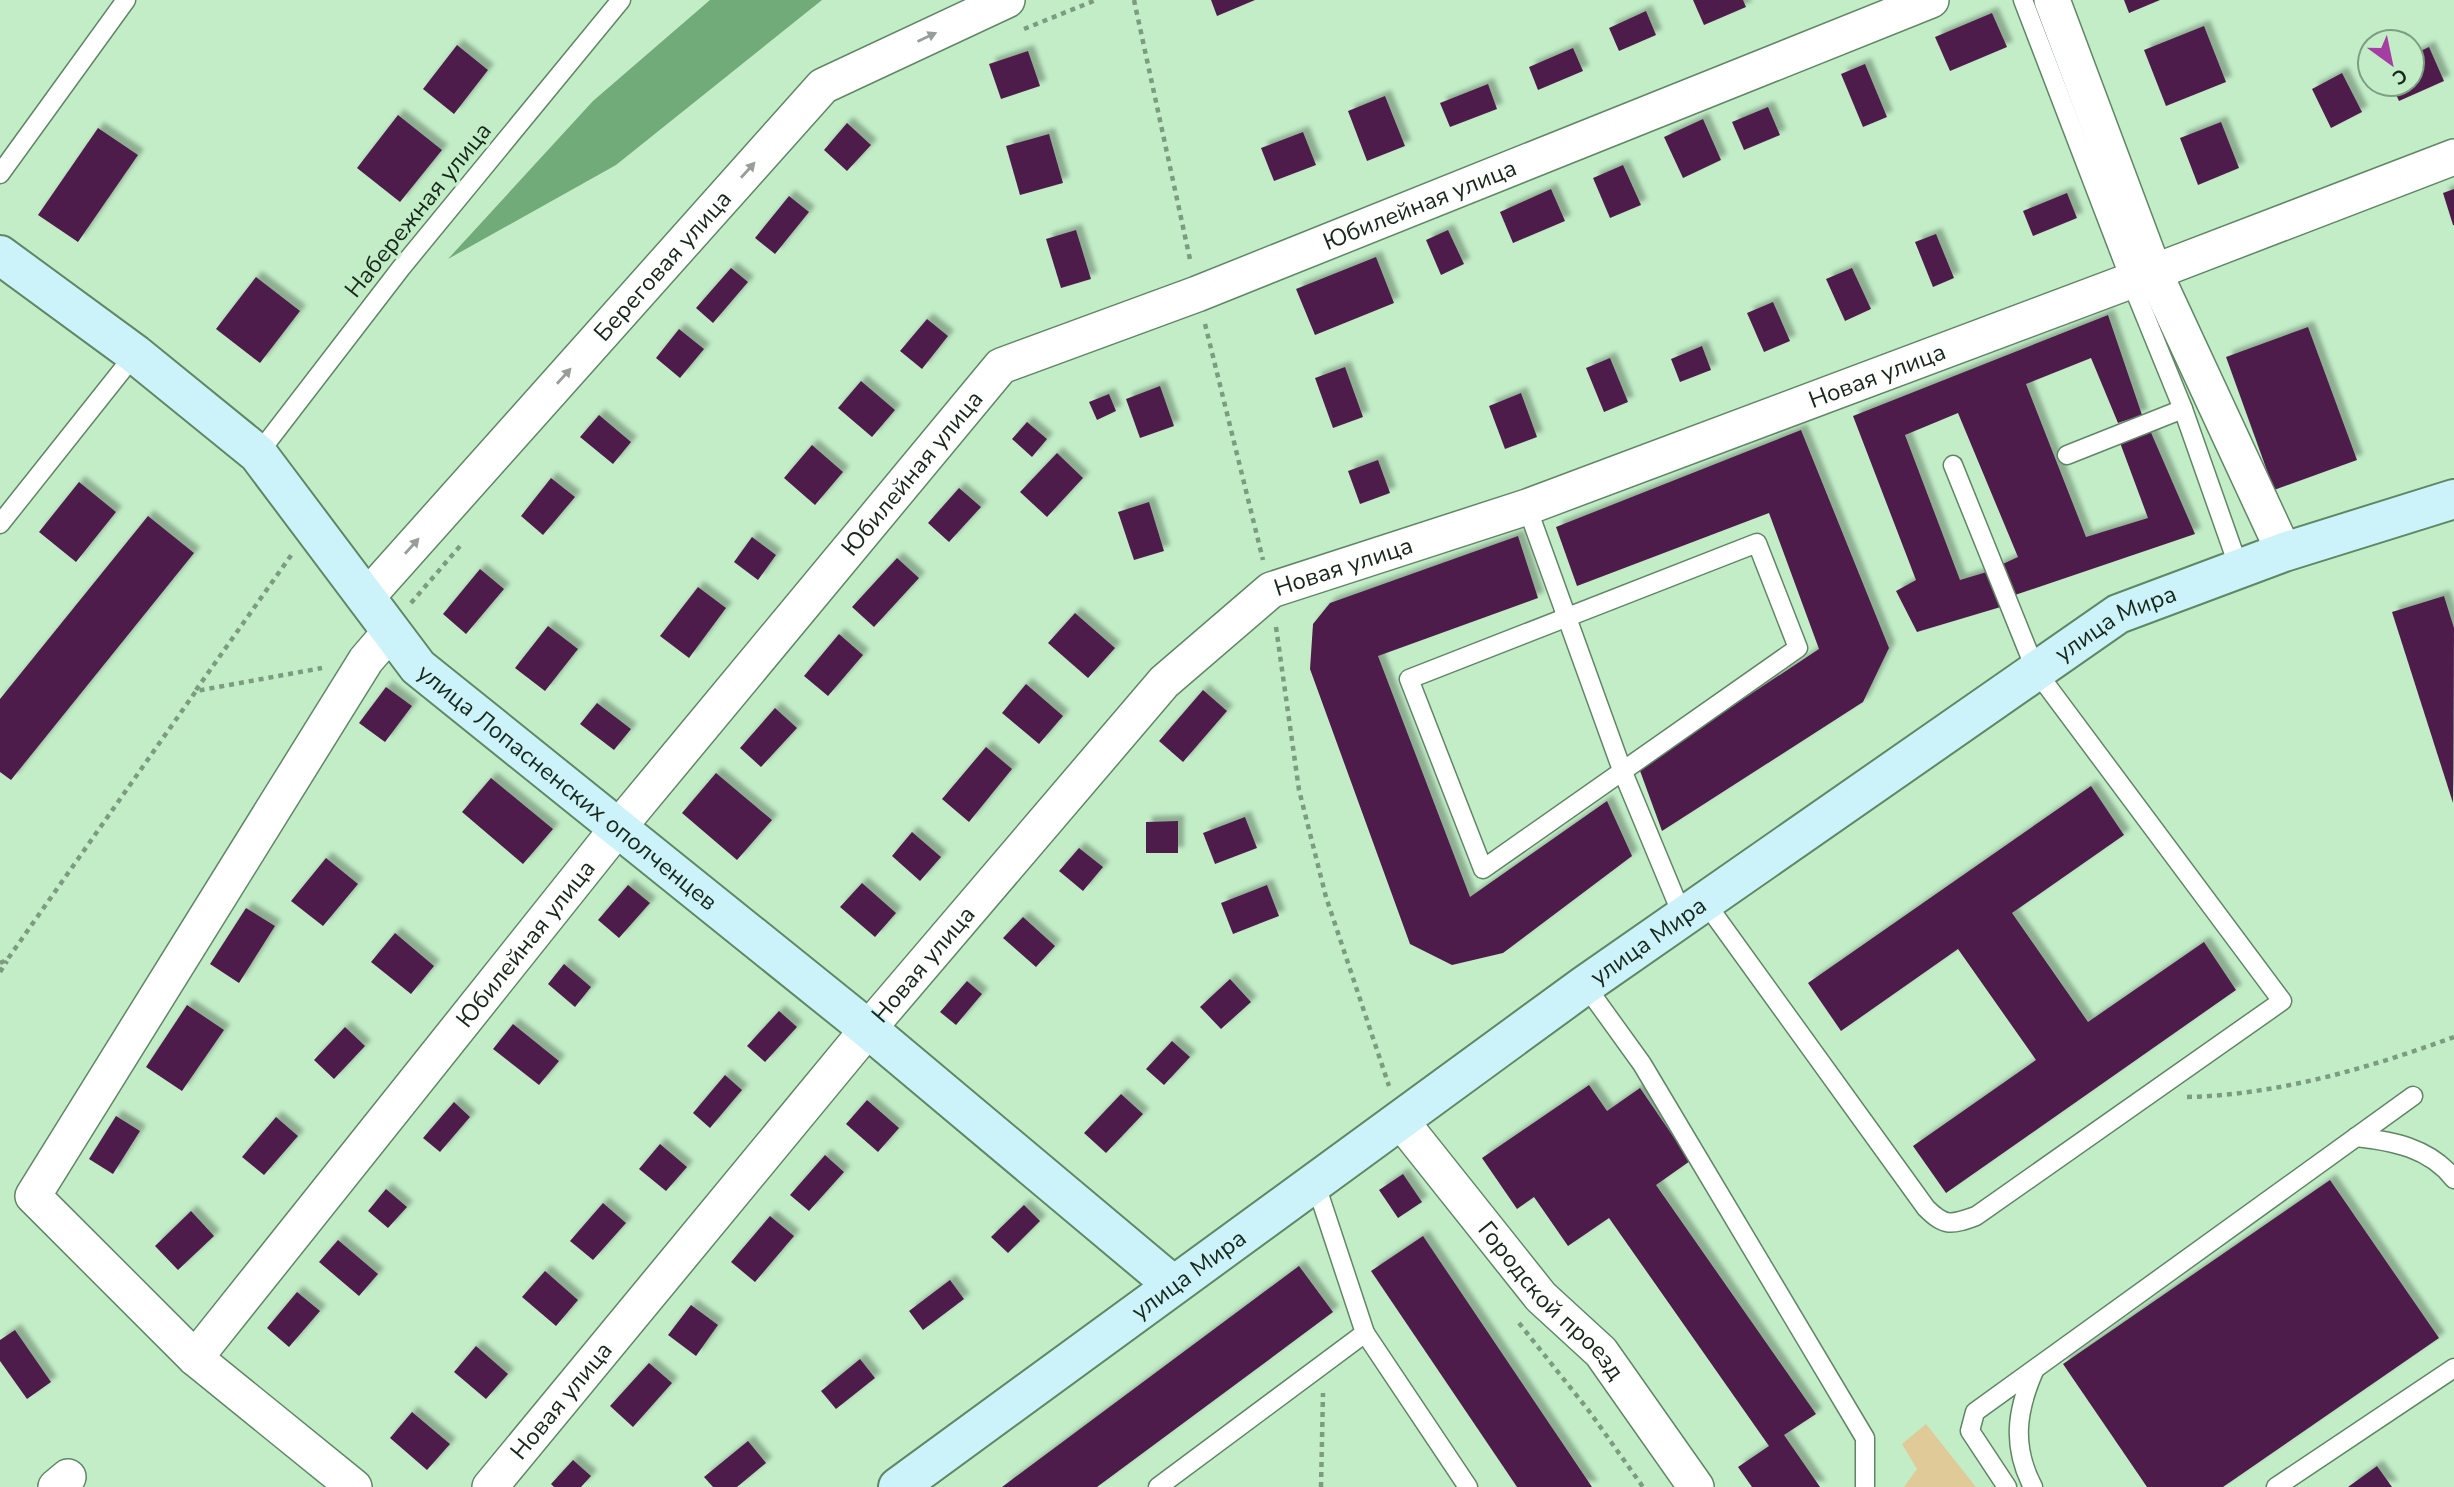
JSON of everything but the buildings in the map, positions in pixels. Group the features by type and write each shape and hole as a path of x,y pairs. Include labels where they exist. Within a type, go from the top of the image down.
{"street":[{"name":"Юбилейная улица","path":"195,1358 617,829 1001,366 1197,294 1931,0"},
{"path":"2052,0 2142,276 2284,552"},
{"name":"Береговая улица","path":"367,597 823,86 1013,15"},
{"name":"Новая улица","path":"490,1487 868,1029 1164,682 1271,590 1527,507 2454,157"},
{"name":"улица Лопасненских ополченцев","path":"0,255 135,354 258,454 367,597 378,646 418,667 868,1029 1172,1284"},
{"name":"улица Мира","path":"898,1487 1172,1284 1585,985 2118,614 2284,552 2452,506"},
{"path":"354,1487 195,1358 33,1196 378,646"},
{"name":"Городской проезд","path":"1401,1120 1541,1297 1601,1352 1696,1487"}],"lane":[{"path":"0,174 126,0"},
{"name":"Набережная улица","path":"258,454 401,268 621,0"},
{"path":"2023,0 2142,276 2183,409 2239,568"},
{"path":"0,524 135,354"},
{"path":"2067,455 2183,409"},
{"path":"1527,507 1622,771 1694,909 1926,1208 1939,1221 1955,1224 1976,1216 2282,1001 2036,671 1953,465"},
{"path":"1757,543 1798,648 1622,771 1483,869 1409,679 1757,543"},
{"path":"1585,985 1642,1064 1865,1438 1865,1487"},
{"path":"2007,1487 1969,1431 1975,1412 2413,1096"},
{"path":"2356,1138 2391,1141 2420,1152 2454,1179"},
{"path":"1315,1182 1365,1333 1468,1487"},
{"path":"1158,1487 1365,1333"},
{"path":"2033,1487 2023,1469 2017,1442 2019,1415 2035,1368"},
{"path":"2276,1487 2454,1368"}],"path":[{"path":"1013,15 1096,0"},
{"path":"0,972 312,525"},
{"path":"196,691 378,646 462,544"},
{"path":"0,963 8,960"},
{"path":"2159,1086 2180,1097 2231,1096 2379,1062 2454,1037"},
{"path":"1514,1317 1589,1410 1643,1487"},
{"path":"1321,1487 1323,1364"}],"shaded area":[{"path":"710,0 822,0 616,165 448,259 593,101"},
{"path":"1926,1424 1976,1487 1904,1487 1917,1469 1902,1444"}]}
